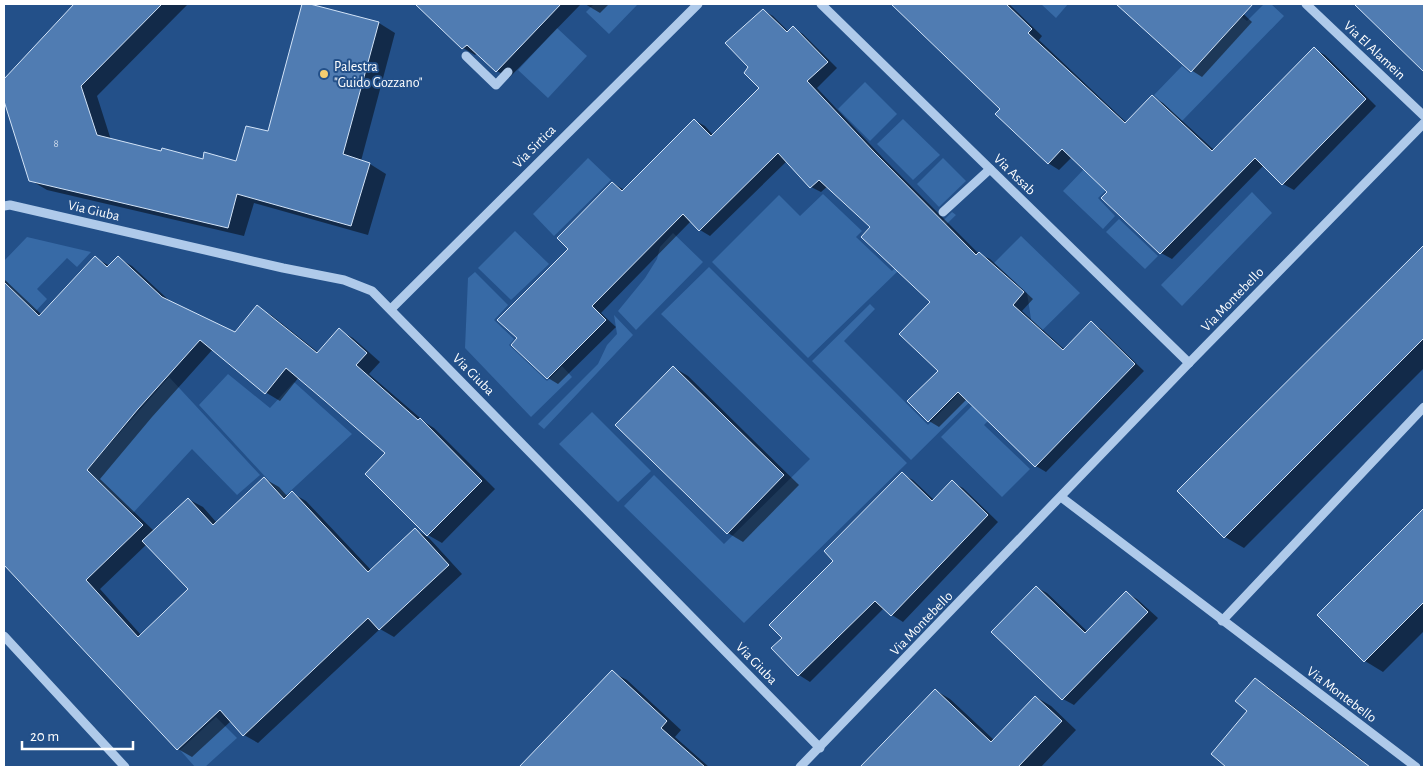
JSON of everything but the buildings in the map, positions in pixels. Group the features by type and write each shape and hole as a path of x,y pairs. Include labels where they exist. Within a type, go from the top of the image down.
{"street":[{"name":"Via Sirtica","path":"391,309 698,4"},
{"name":"Via Assab","path":"821,4 1189,364"},
{"name":"Via El Alamein","path":"1306,4 1424,116"},
{"path":"466,56 496,85 508,72"},
{"name":"Via Montebello","path":"800,767 1424,122"},
{"path":"943,212 990,169"},
{"name":"Via Giuba","path":"4,206 10,205 283,268 344,280 372,290 820,748"},
{"path":"1222,621 1424,407"},
{"name":"Via Montebello","path":"1061,497 1416,767"},
{"path":"4,636 125,767"}],"shaded area":[{"path":"594,4 638,4 609,34 586,12"},
{"path":"1041,4 1068,4 1056,18"},
{"path":"1264,4 1271,4 1284,16 1182,121 1154,95 1182,66 1190,73 1242,17 1247,21"},
{"path":"557,28 587,56 548,98 518,70"},
{"path":"865,82 897,114 870,141 838,109"},
{"path":"903,119 940,155 913,180 877,144"},
{"path":"1129,122 1152,145 1098,198 1115,216 1103,229 1063,191"},
{"path":"588,158 611,180 554,236 533,214"},
{"path":"943,158 966,181 939,207 917,184"},
{"path":"1252,192 1272,213 1182,306 1161,285"},
{"path":"823,194 862,231 856,237 892,271 952,212 956,215 808,358 712,262 779,195 800,216"},
{"path":"1119,219 1158,256 1145,269 1106,232"},
{"path":"515,231 549,264 511,300 478,268"},
{"path":"673,233 703,262 636,330 618,311 645,278 657,259 660,247"},
{"path":"1021,236 1080,293 911,460 812,361 870,304 875,309 844,341 928,425 1031,319 1027,293 994,263"},
{"path":"27,237 91,252 77,267 67,258 37,289 47,299 35,312 4,280 4,261"},
{"path":"709,267 907,463 744,623 624,506 654,475 724,544 810,459 661,314"},
{"path":"475,272 508,305 494,320 514,339 509,345 547,381 562,366 572,377 531,417 465,348 468,278"},
{"path":"614,315 633,335 544,429 538,424 598,364 607,345 617,334"},
{"path":"1011,367 1026,382 984,425 1030,469 1002,497 941,437"},
{"path":"228,374 270,408 294,382 352,434 284,497 199,405"},
{"path":"169,377 260,475 237,495 192,449 133,513 87,470"},
{"path":"592,412 651,471 618,502 559,444"},
{"path":"216,717 237,738 205,767 195,767 180,750"}],"place":[{"name":"Palestra \"Guido Gozzano\"","path":"324,74"}]}
